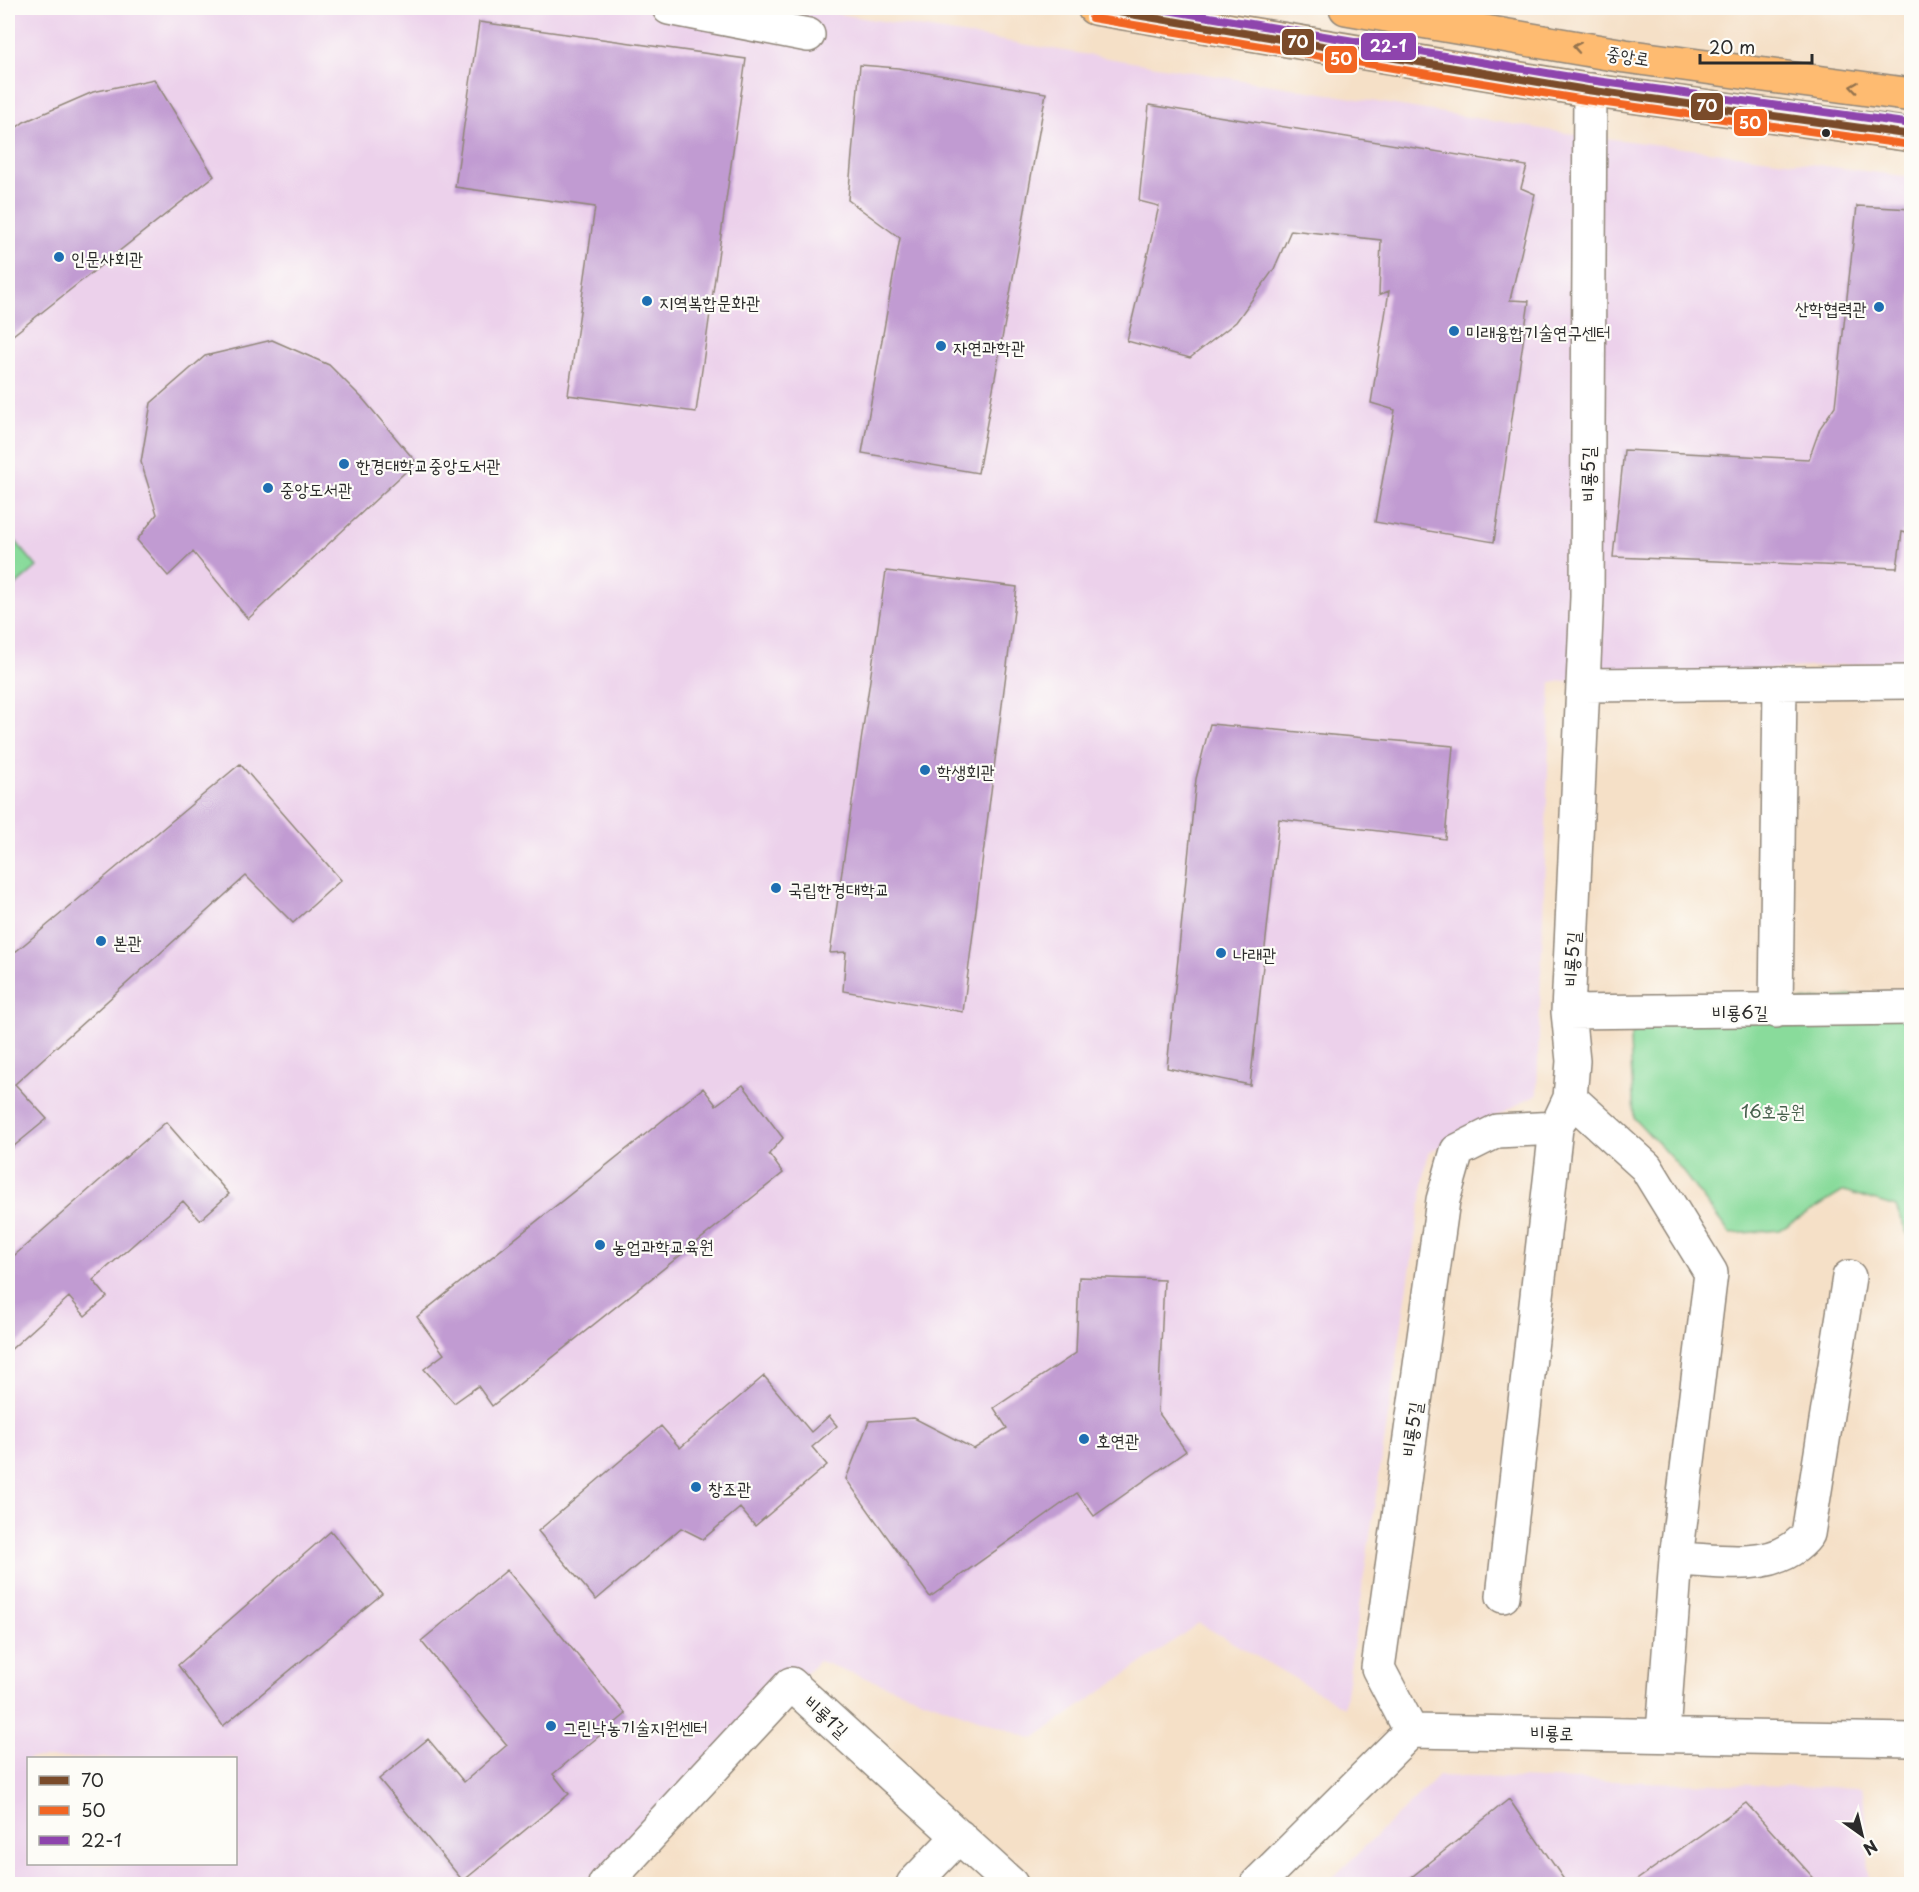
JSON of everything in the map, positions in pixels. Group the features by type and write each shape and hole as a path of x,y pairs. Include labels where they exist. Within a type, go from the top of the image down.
{"main road":[{"path":"1094,8 1590,90 1911,135"},
{"name":"중앙로","path":"1346,8 1625,56 1911,95"}],"street":[{"path":"669,8 808,35"},
{"name":"비룡5길","path":"1411,1731 1378,1668 1443,1200 1457,1151 1497,1131 1556,1128 1570,1098 1573,1061 1568,1012 1584,685 1590,90"},
{"path":"1584,685 1911,682"},
{"path":"1776,1011 1780,683"},
{"name":"비룡6길","path":"1568,1012 1911,1008"},
{"path":"1570,1098 1646,1167 1711,1273 1676,1559 1663,1734"},
{"path":"1503,1596 1556,1128"},
{"path":"1676,1559 1771,1560 1799,1546 1808,1534 1849,1277"},
{"name":"비룡1길","path":"605,1884 792,1684 1011,1884"},
{"path":"1257,1884 1411,1731"},
{"name":"비룡로","path":"1411,1731 1911,1740"},
{"path":"913,1884 959,1836"}],"path":[{"path":"1905,1884 1911,1845"}],"shaded area":[{"name":"국립한경대학교","path":"8,8 802,8 1566,133 1911,177 1911,661 1551,682 1537,1094 1428,1153 1344,1707 1199,1623 1033,1739 819,1661 587,1884 8,1884"},
{"path":"1438,1776 1863,1788 1870,1884 1326,1884"}],"green space":[{"path":"8,532 37,567 8,592"},
{"name":"16호공원","path":"1911,990 1911,1243 1896,1207 1844,1191 1780,1230 1730,1234 1676,1163 1634,1118 1630,1041 1638,1017"}],"building":[{"name":"지역복합문화관","path":"479,22 746,59 696,412 568,395 595,207 455,187"},
{"name":"자연과학관","path":"860,65 898,68 1046,93 978,473 862,453 900,238 848,200"},
{"name":"인문사회관","path":"154,79 214,176 8,339 8,134 24,122 93,92"},
{"name":"미래융합기술연구센터","path":"1149,105 1527,166 1521,188 1535,194 1510,300 1529,301 1494,542 1375,522 1395,410 1371,403 1389,291 1379,295 1381,240 1291,230 1274,269 1236,322 1190,358 1127,341 1159,206 1139,201"},
{"name":"산학협력관","path":"1857,206 1912,209 1912,534 1902,532 1897,568 1613,557 1624,450 1809,459 1820,428 1835,406"},
{"name":"중앙도서관","path":"272,340 329,365 363,399 416,462 248,619 193,552 168,576 137,540 157,514 141,462 151,403 205,356"},
{"name":"학생회관","path":"886,571 1017,587 963,1012 843,991 846,952 830,953"},
{"name":"나래관","path":"1210,724 1453,746 1445,839 1279,819 1250,1085 1167,1068 1196,779"},
{"name":"본관","path":"240,764 341,880 293,923 246,876 15,1084 47,1119 8,1151 8,958"},
{"name":"농업과학교육원","path":"743,1085 783,1138 769,1154 783,1173 492,1406 478,1386 454,1403 424,1369 444,1354 417,1317 703,1088 716,1105"},
{"path":"166,1122 229,1194 200,1220 183,1201 93,1280 107,1297 85,1316 69,1297 8,1352 8,1261"},
{"name":"호연관","path":"1079,1277 1164,1280 1158,1412 1186,1451 1094,1516 1077,1493 930,1597 846,1479 869,1421 914,1418 974,1449 1007,1428 994,1408 1076,1353"},
{"name":"창조관","path":"764,1376 811,1432 829,1416 837,1426 812,1447 827,1465 755,1526 740,1508 703,1539 681,1528 596,1600 538,1531 661,1426 680,1448"},
{"path":"331,1531 382,1594 223,1726 178,1665"},
{"name":"그린낙농기술지원센터","path":"507,1570 626,1714 553,1774 569,1794 463,1881 379,1779 428,1739 464,1782 507,1745 421,1641"},
{"path":"1509,1799 1567,1884 1403,1884"},
{"path":"1746,1803 1819,1884 1631,1884"}],"transit line":[{"name":"70","path":"1094,8 1587,90 1912,135"},
{"name":"22-1","path":"1155,8 1589,80 1912,124"},
{"name":"50","path":"1092,18 1585,100 1911,145"}],"place":[{"name":"인문사회관","path":"59,257"},
{"name":"지역복합문화관","path":"647,301"},
{"name":"산학협력관","path":"1879,307"},
{"name":"미래융합기술연구센터","path":"1454,331"},
{"name":"자연과학관","path":"941,346"},
{"name":"한경대학교중앙도서관","path":"344,464"},
{"name":"중앙도서관","path":"268,488"},
{"name":"학생회관","path":"925,770"},
{"name":"국립한경대학교","path":"776,888"},
{"name":"본관","path":"101,941"},
{"name":"나래관","path":"1221,953"},
{"name":"농업과학교육원","path":"600,1245"},
{"name":"호연관","path":"1084,1439"},
{"name":"창조관","path":"696,1487"},
{"name":"그린낙농기술지원센터","path":"551,1726"}]}
